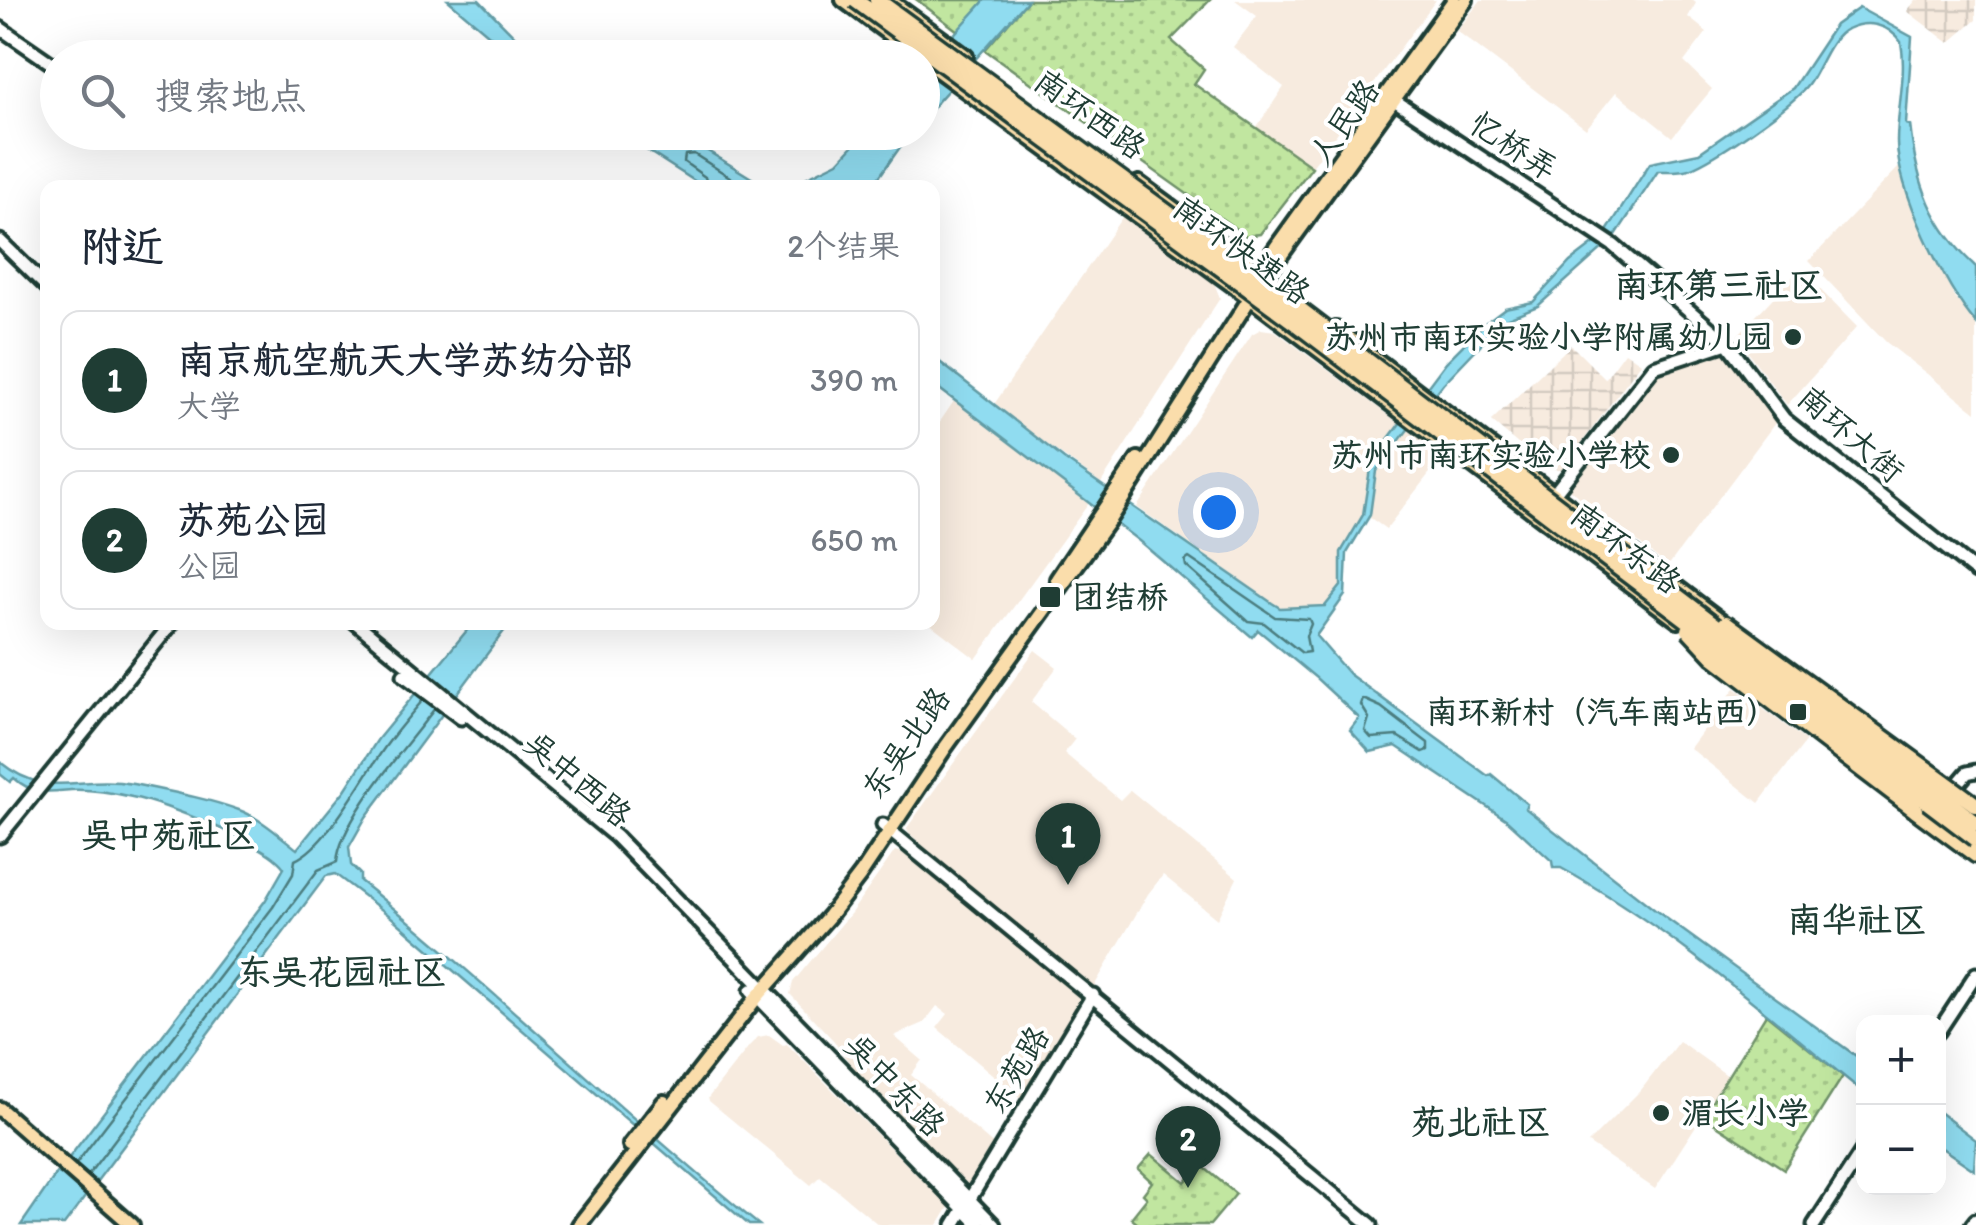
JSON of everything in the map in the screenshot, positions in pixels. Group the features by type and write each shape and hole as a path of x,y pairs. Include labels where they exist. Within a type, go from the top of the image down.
{"highway":[{"name":"南环快速路","path":"855,0 910,40"},
{"name":"南环快速路","path":"877,0 932,40"},
{"name":"南环快速路","path":"940,46 1318,322 1976,842"},
{"name":"南环快速路","path":"940,62 1976,822"},
{"path":"1665,596 1734,628 1976,806"},
{"path":"1665,596 1714,657 1976,857"}],"main road":[{"name":"南环西路","path":"842,0 896,40"},
{"name":"南环西路","path":"889,0 1263,274"},
{"name":"人民路","path":"1263,274 1454,0"},
{"name":"人民路","path":"1389,97 1466,0"},
{"name":"南环西路","path":"940,72 1247,296"},
{"name":"东吴北路","path":"568,1225 886,827 1105,517 1263,274"},
{"name":"南环东路","path":"1263,274 1976,813"},
{"name":"南环东路","path":"1247,296 1976,842"},
{"path":"1830,735 1838,756 1976,857"},
{"path":"1950,794 1966,790 1976,793"},
{"path":"0,1110 120,1225"},
{"path":"0,1120 58,1165"},
{"name":"东吴北路","path":"578,1225 646,1132"},
{"path":"91,1195 132,1225"}],"street":[{"path":"0,28 40,56"},
{"name":"忆桥弄","path":"1389,97 1613,244"},
{"path":"0,232 40,270"},
{"path":"0,241 40,280"},
{"name":"南环大街","path":"1613,244 1728,344 1784,419 1976,572"},
{"path":"1536,514 1654,367 1728,344"},
{"path":"0,836 167,630"},
{"name":"吴中西路","path":"354,630 616,837 757,991"},
{"name":"吴中西路","path":"364,630 418,681"},
{"path":"1934,813 1967,772 1976,771"},
{"path":"886,827 1371,1225"},
{"path":"1946,1020 1976,974"},
{"name":"吴中东路","path":"757,991 967,1205 994,1225"},
{"name":"东苑路","path":"954,1225 1093,995"},
{"path":"1814,1225 1856,1160"},
{"name":"吴中东路","path":"967,1205 980,1225"}],"shaded area":[{"path":"1235,0 1436,0 1312,167 1256,128 1284,87 1233,47 1257,16"},
{"path":"1481,0 1692,0 1696,3 1688,17 1707,32 1684,62 1712,89 1672,137 1616,92 1586,129 1457,31"},
{"path":"1916,0 1976,0 1976,20 1949,43 1907,11"},
{"path":"1901,165 1937,261 1955,298 1976,323 1976,412 1886,342 1809,261"},
{"path":"1123,216 1214,283 1220,298 1101,483 995,403"},
{"name":"苏州市南环实验小学附属幼儿园","path":"1800,269 1857,327 1787,405 1738,335"},
{"path":"1261,329 1275,331 1400,424 1371,462 1363,515 1341,552 1340,589 1325,606 1280,608 1137,507 1252,334"},
{"path":"1571,345 1605,379 1625,352 1641,363 1562,469 1547,469 1491,421"},
{"name":"苏州市南环实验小学校","path":"1719,346 1774,414 1775,423 1668,566 1565,486 1659,367"},
{"path":"954,401 1089,503 976,659 938,630 940,422"},
{"path":"1408,430 1443,456 1386,529 1369,517 1374,476"},
{"path":"1035,650 1057,667 1031,702 1075,739 1064,753 1120,800 1130,790 1237,878 1217,919 1163,875 1093,988 960,881 907,828"},
{"path":"1735,688 1806,741 1759,803 1690,748"},
{"path":"895,851 905,854 1083,998 1023,1100 937,1028 948,1014 937,1006 924,1023 894,1036 922,1060 911,1075 995,1146 969,1187 858,1075 834,1041 790,994 793,982 851,913"},
{"path":"769,1035 787,1044 949,1207 938,1225 879,1225 820,1176 811,1185 709,1101 750,1045 758,1037"},
{"name":"湄长小学","path":"1679,1041 1728,1076 1655,1189 1588,1143 1641,1090"}],"green space":[{"path":"917,0 985,0 958,31"},
{"path":"1028,0 1210,0 1171,40 1204,69 1194,84 1312,167 1260,234 1246,236 985,50"},
{"path":"1766,1014 1843,1076 1784,1169 1703,1116"},
{"path":"1151,1154 1185,1182 1200,1164 1236,1194 1210,1225 1139,1225 1131,1218 1147,1198 1143,1194 1152,1182 1138,1169"}],"water":[{"path":"448,0 479,0 518,40 495,40"},
{"path":"985,0 1028,0 940,99 940,50"},
{"path":"1859,8 1912,37 1906,124 1910,125 1929,203 1948,236 1976,267 1976,323 1937,263 1905,185 1897,142 1901,42 1877,25 1847,29 1830,46 1808,85 1770,119 1689,169 1658,171 1614,238 1538,306 1505,319 1443,384 1376,471 1370,515 1347,553 1345,595 1316,636 1349,674 1488,776 1491,774 1527,804 1525,808 1655,910 1856,1056 1856,1086 1641,917 1561,868 1553,868 1552,861 1507,820 1396,746 1370,752 1350,730 1359,718 1316,678 1258,630 1252,637 1139,541 940,389 940,362 1064,459 1272,603 1280,608 1325,606 1341,586 1341,552 1363,515 1371,462 1446,362 1505,308 1533,302 1570,262 1604,236 1650,163 1699,153 1793,88 1835,25"},
{"path":"646,150 706,150 755,180 693,180"},
{"path":"849,150 898,150 877,180 801,180 838,162"},
{"path":"467,630 505,630 366,817 349,847 351,865 360,874 360,881 759,1225 749,1225 390,916 335,874 326,876 64,1225 21,1225 265,901 284,868 258,848 190,816 110,793 34,790 0,774 0,762 33,780 133,784 213,802 254,817 297,849 345,790 378,739"},
{"path":"1946,1117 1976,1140 1974,1170 1946,1151"}],"place":[{"name":"苏州市南环实验小学附属幼儿园","path":"1793,337"},
{"name":"苏州市南环实验小学校","path":"1671,455"},
{"name":"团结桥","path":"1050,597"},
{"name":"南环新村（汽车南站西）","path":"1798,712"},
{"name":"南京航空航天大学苏纺分部","path":"1068,885"},
{"name":"湄长小学","path":"1661,1113"},
{"name":"苏苑公园","path":"1188,1188"}],"district":[{"name":"南环第三社区","path":"1719,285"},
{"name":"吴中苑社区","path":"169,835"},
{"name":"南华社区","path":"1857,920"},
{"name":"东吴花园社区","path":"342,972"},
{"name":"苑北社区","path":"1481,1122"}]}
